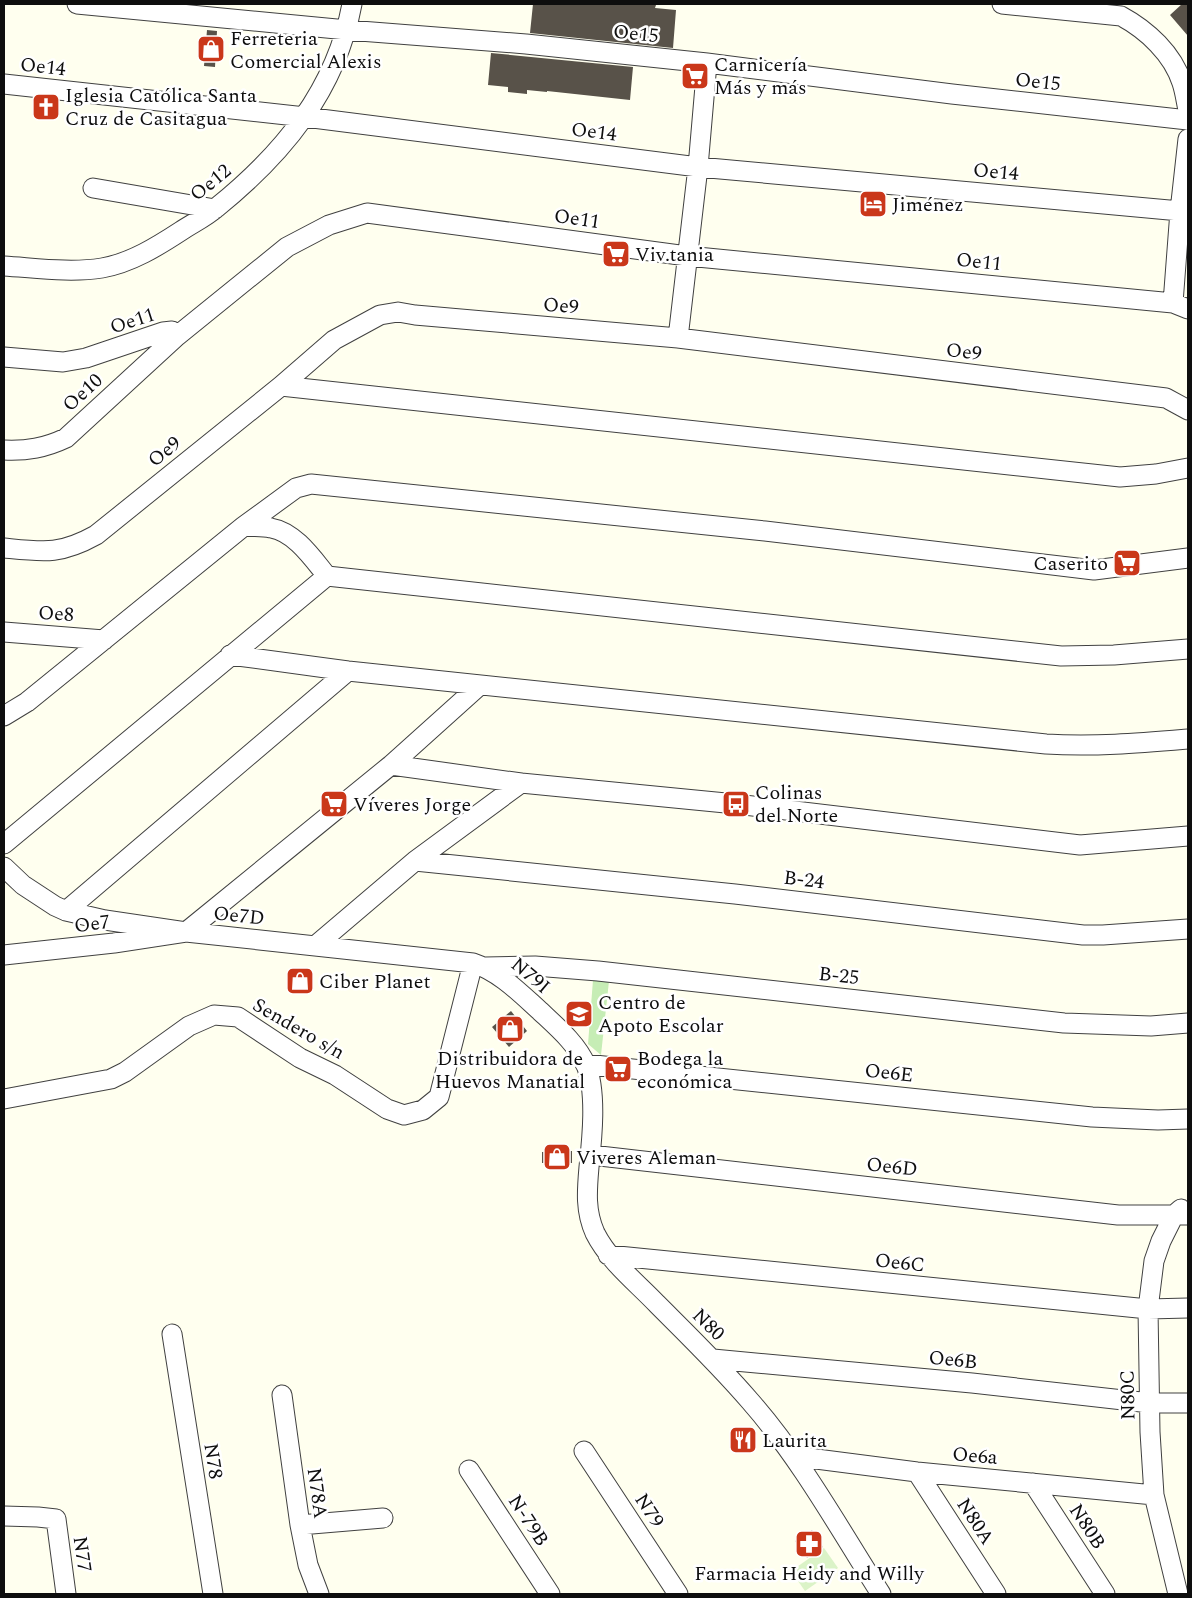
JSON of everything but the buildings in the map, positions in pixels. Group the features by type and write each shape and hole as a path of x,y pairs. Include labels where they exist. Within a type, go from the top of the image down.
{"street":[{"name":"Oe15","path":"77,4 347,30 526,44 1188,120"},
{"name":"Oe12","path":"4,266 69,270 104,268 155,247 215,209 270,159 305,117 326,81 347,30 352,4"},
{"path":"1002,4 1121,16 1136,24 1173,63 1182,83 1188,110"},
{"path":"678,338 698,167 707,64"},
{"name":"Oe14","path":"4,84 305,117 698,167 1180,211"},
{"path":"1180,306 1180,211 1188,139"},
{"path":"93,188 215,209"},
{"name":"Oe11","path":"4,357 63,362 103,353 163,332 172,331 177,336 287,247 330,225 367,213 688,256 1180,306"},
{"name":"Oe9","path":"4,548 43,552 62,550 82,543 96,535 281,386 334,340 380,315 398,312 678,338 1166,398 1188,410"},
{"name":"Oe10","path":"4,450 33,450 66,438 177,336"},
{"path":"281,386 1120,476 1156,474 1188,468"},
{"path":"4,716 27,702 244,526 296,488 311,484 765,531 1094,570 1188,558"},
{"path":"244,526 273,528 283,532 306,551 327,576 1061,656 1114,655 1188,649"},
{"path":"4,844 327,576"},
{"name":"Oe8","path":"4,632 104,640"},
{"path":"230,655 348,671 1046,744 1080,746 1124,745 1188,739"},
{"path":"66,910 348,671"},
{"path":"186,932 391,765 480,685"},
{"path":"391,765 521,783 736,804 1080,845 1188,836"},
{"path":"315,946 415,861 521,783"},
{"name":"B-24","path":"415,861 735,894 1084,935 1188,929"},
{"name":"Oe7D","path":"4,867 24,885 55,906 106,920 186,932 479,965"},
{"name":"Oe7","path":"4,955 114,943 186,932"},
{"name":"B-25","path":"479,965 535,966 598,971 1064,1023 1151,1026 1188,1023"},
{"name":"N79I","path":"479,965 498,975 558,1027 585,1064"},
{"name":"Sendero s/n","path":"4,1099 111,1079 125,1072 189,1026 214,1015 238,1017 300,1058 335,1075 387,1109 404,1115 423,1110 440,1097 479,965"},
{"name":"Oe6E","path":"585,1064 1092,1117 1158,1120 1188,1119"},
{"name":"N80","path":"585,1064 590,1080 592,1098 591,1155 586,1198 589,1218 595,1233 608,1255 713,1359 752,1403 793,1456 881,1594"},
{"name":"Oe6D","path":"591,1155 1118,1215 1181,1215"},
{"name":"N80C","path":"1178,1594 1154,1495 1148,1309 1154,1261 1160,1242 1188,1203"},
{"name":"Oe6C","path":"608,1255 1148,1309 1188,1308"},
{"name":"N78","path":"172,1334 213,1594"},
{"name":"Oe6B","path":"713,1359 962,1382 1150,1403 1188,1403"},
{"name":"N78A","path":"282,1395 300,1526 308,1565 319,1594"},
{"name":"N79","path":"584,1451 678,1594"},
{"name":"Oe6a","path":"793,1456 917,1472 1154,1495"},
{"name":"N-79B","path":"469,1470 550,1594"},
{"name":"N80A","path":"917,1472 996,1594"},
{"name":"N80B","path":"1033,1483 1105,1594"},
{"name":"N77","path":"4,1516 56,1519 66,1594"},
{"path":"300,1526 383,1518"}],"green space":[{"path":"593,980 609,981 601,1055 588,1044"},
{"path":"824,1548 838,1568 805,1591 791,1571"}],"place":[{"name":"Ferreteria Comercial Alexis","path":"211,49"},
{"name":"Carnicería Más y más","path":"695,76"},
{"name":"Iglesia Católica Santa Cruz de Casitagua","path":"46,107"},
{"name":"Jiménez","path":"873,204"},
{"name":"Viv.tania","path":"616,254"},
{"name":"Caserito","path":"1127,563"},
{"name":"Víveres Jorge","path":"334,804"},
{"name":"Colinas del Norte","path":"736,804"},
{"name":"Ciber Planet","path":"300,981"},
{"name":"Centro de Apoto Escolar","path":"579,1014"},
{"name":"Distribuidora de Huevos Manatial","path":"510,1029"},
{"name":"Bodega la económica","path":"618,1069"},
{"name":"Viveres Aleman","path":"557,1157"},
{"name":"Laurita","path":"743,1440"},
{"name":"Farmacia Heidy and Willy","path":"809,1544"}]}
